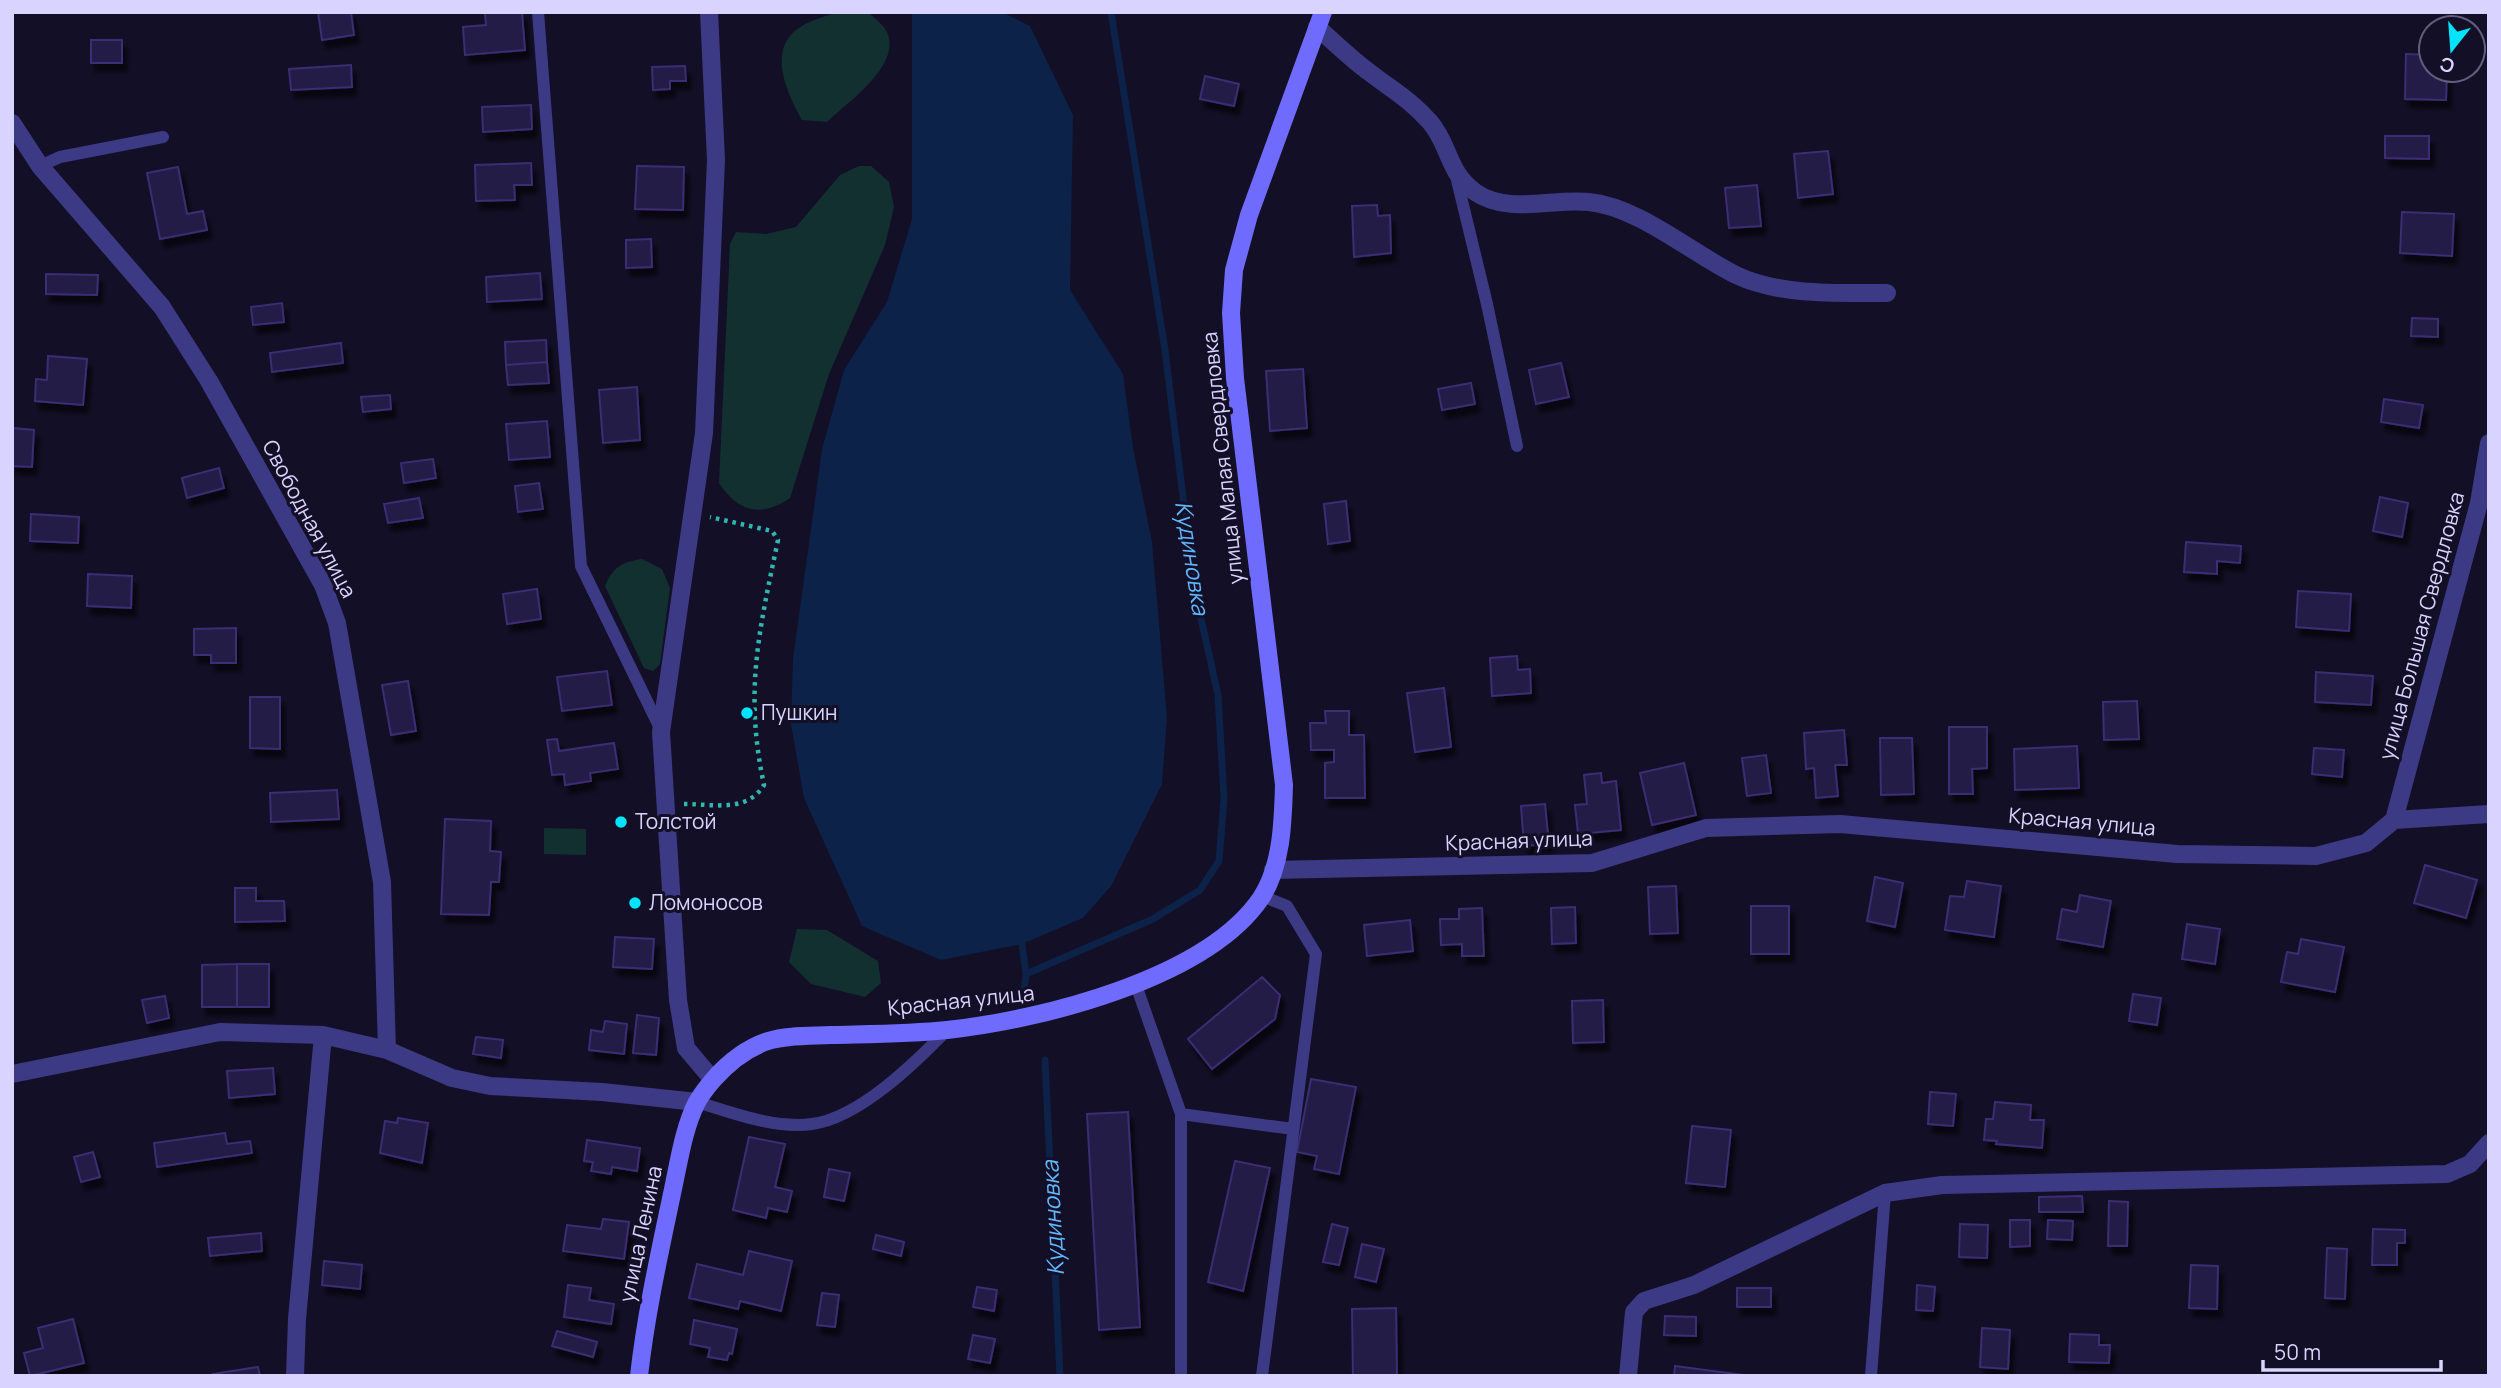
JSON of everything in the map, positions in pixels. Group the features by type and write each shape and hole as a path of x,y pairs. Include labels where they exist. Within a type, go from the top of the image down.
{"main road":[{"name":"улица Малая Свердловка","path":"1273,870 1283,829 1284,785 1235,378 1231,313 1234,270 1250,215 1320,19"},
{"name":"Красная улица","path":"696,1102 713,1080 738,1056 768,1041 802,1036 947,1030 1050,1014 1136,985 1219,941 1241,922 1262,896 1273,870"},
{"name":"улица Ленина","path":"639,1376 659,1253 680,1157 696,1102"}],"street":[{"path":"709,12 716,160 705,433 662,732 678,1000 686,1048 713,1080"},
{"path":"1320,19 1369,72 1401,92 1433,124 1456,176 1477,194 1502,204 1591,202 1629,214 1738,276 1782,288 1887,293"},
{"name":"Свободная улица","path":"12,123 40,166 162,307 209,381 328,597 337,623 382,882 387,1049"},
{"name":"улица Большая Свердловка","path":"2394,820 2479,503 2489,443"},
{"path":"2479,503 2489,519"},
{"path":"2394,820 2488,809"},
{"name":"Красная улица","path":"1273,870 1592,863 1706,828 1840,824 2177,854 2316,856 2366,843 2394,820"},
{"path":"12,1074 220,1032 323,1035 387,1049 452,1078 490,1086 602,1092 696,1102"},
{"path":"295,1376 297,1319 323,1035"},
{"path":"1628,1376 1634,1312 1644,1301 1694,1285 1885,1193 1942,1185 2447,1174 2470,1164 2487,1151"}],"lane":[{"path":"538,12 581,566 662,732"},
{"path":"40,166 60,157 163,137"},
{"path":"1456,176 1517,446"},
{"path":"1262,896 1287,906 1316,954 1262,1376"},
{"path":"1136,985 1181,1114 1181,1376"},
{"path":"696,1102 761,1121 811,1124 835,1118 878,1092 925,1053 947,1030"},
{"path":"1181,1114 1293,1129"},
{"path":"1871,1376 1885,1193"}],"path":[{"path":"666,803 741,804 757,796 764,785 754,739 752,691 759,631 778,540 772,531 693,514"}],"green space":[{"path":"839,12 868,12 879,22 887,32 890,45 887,57 870,82 827,122 802,120 790,97 782,71 784,46 791,35 802,26"},
{"path":"859,166 871,166 889,182 894,207 885,245 829,374 790,498 769,508 751,509 734,500 719,483 730,244 736,232 766,234 796,227 840,175"},
{"path":"642,559 662,569 670,588 660,664 653,671 644,668 605,586 611,574 619,567"},
{"path":"544,828 586,829 586,855 544,854"},
{"path":"797,929 827,930 878,961 881,983 865,997 811,984 789,962"}],"water":[{"path":"912,12 1002,12 1030,26 1073,115 1070,290 1123,374 1133,448 1152,542 1167,717 1162,784 1111,886 1083,918 1022,944 941,960 862,926 804,798 791,724 793,659 822,449 844,370 887,302 912,219"}],"building":[{"path":"318,12 351,12 354,35 322,40"},
{"path":"485,12 522,12 525,50 465,55 463,27 486,25"},
{"path":"91,40 122,40 122,63 91,63"},
{"path":"2406,54 2417,54 2417,84 2447,84 2446,100 2405,99"},
{"path":"351,65 352,87 291,90 289,69"},
{"path":"685,66 686,81 670,81 670,89 653,90 652,67"},
{"path":"1205,76 1239,84 1234,106 1200,99"},
{"path":"531,105 532,129 483,132 482,107"},
{"path":"2385,136 2429,136 2429,159 2385,158"},
{"path":"1828,151 1833,194 1798,198 1794,154"},
{"path":"531,163 532,185 514,185 515,200 476,201 475,165"},
{"path":"637,166 684,167 683,210 635,209"},
{"path":"178,167 187,214 203,211 207,230 160,239 147,173"},
{"path":"1757,185 1761,226 1729,228 1725,188"},
{"path":"1377,205 1378,216 1390,215 1391,253 1354,257 1352,206"},
{"path":"2402,212 2454,214 2452,256 2400,253"},
{"path":"651,239 652,267 626,268 626,240"},
{"path":"540,273 542,299 487,302 486,277"},
{"path":"46,274 98,275 97,295 46,294"},
{"path":"282,303 284,322 253,325 251,307"},
{"path":"2412,318 2438,319 2438,337 2411,336"},
{"path":"546,340 547,362 506,365 505,342"},
{"path":"341,343 343,363 272,372 270,353"},
{"path":"48,356 87,359 83,405 35,401 36,379 47,380"},
{"path":"547,362 549,383 508,385 506,365"},
{"path":"1561,363 1569,397 1536,404 1529,370"},
{"path":"1303,369 1307,428 1270,431 1266,371"},
{"path":"1471,383 1475,404 1442,410 1438,389"},
{"path":"637,387 640,440 603,443 599,390"},
{"path":"390,395 391,409 363,412 361,397"},
{"path":"2384,399 2423,405 2419,428 2381,422"},
{"path":"547,421 550,457 509,460 506,424"},
{"path":"12,428 34,430 32,467 12,466"},
{"path":"433,459 436,478 404,483 401,463"},
{"path":"219,468 224,488 187,498 182,478"},
{"path":"539,483 543,509 518,512 515,486"},
{"path":"2380,497 2408,503 2402,537 2373,531"},
{"path":"419,498 423,518 388,523 384,504"},
{"path":"1346,501 1350,541 1328,544 1324,504"},
{"path":"31,514 79,517 78,543 30,541"},
{"path":"2186,542 2241,546 2240,563 2217,561 2217,574 2184,572"},
{"path":"88,574 132,576 131,608 87,606"},
{"path":"537,589 541,619 507,624 503,594"},
{"path":"2298,591 2351,594 2349,631 2296,627"},
{"path":"236,628 236,663 211,663 211,655 194,655 194,629"},
{"path":"1517,656 1518,670 1530,669 1531,693 1492,696 1490,658"},
{"path":"607,671 612,705 562,711 557,677"},
{"path":"2316,672 2373,676 2371,705 2315,702"},
{"path":"408,681 416,731 391,735 382,685"},
{"path":"1444,688 1451,747 1415,752 1407,693"},
{"path":"250,697 280,697 280,749 250,748"},
{"path":"2137,701 2139,739 2104,740 2103,702"},
{"path":"1325,711 1349,711 1349,735 1364,735 1365,798 1325,798 1325,763 1334,762 1334,750 1311,750 1310,723 1326,723"},
{"path":"1949,727 1987,727 1987,768 1972,769 1973,794 1949,794"},
{"path":"1844,730 1847,765 1835,765 1838,796 1816,798 1814,768 1806,769 1804,733"},
{"path":"1880,738 1912,738 1914,794 1881,795"},
{"path":"557,739 559,751 614,743 618,769 590,773 591,781 565,785 564,774 552,775 547,740"},
{"path":"2077,746 2079,788 2015,790 2014,749"},
{"path":"2314,748 2344,750 2342,777 2312,774"},
{"path":"1766,755 1771,793 1747,796 1742,758"},
{"path":"1684,763 1696,815 1652,825 1640,773"},
{"path":"1601,773 1602,783 1616,781 1621,830 1578,834 1575,805 1587,804 1584,775"},
{"path":"337,790 339,819 271,822 270,793"},
{"path":"1545,804 1549,844 1524,846 1521,806"},
{"path":"445,819 491,821 490,851 501,852 499,882 491,882 489,915 441,914"},
{"path":"2425,865 2477,880 2466,918 2414,903"},
{"path":"1875,877 1903,883 1895,927 1867,921"},
{"path":"1967,881 2001,886 1994,937 1945,930 1950,896 1964,897"},
{"path":"1676,886 1678,933 1650,934 1648,887"},
{"path":"235,888 256,888 256,901 284,901 285,921 235,922"},
{"path":"2080,895 2111,901 2103,947 2057,939 2062,909 2077,912"},
{"path":"1751,906 1789,906 1789,954 1751,954"},
{"path":"1575,907 1576,943 1552,944 1551,908"},
{"path":"1482,908 1484,956 1462,956 1462,944 1441,945 1440,919 1459,919 1459,909"},
{"path":"1410,920 1413,951 1367,956 1364,925"},
{"path":"2187,924 2220,929 2215,964 2182,959"},
{"path":"615,937 654,939 652,969 613,967"},
{"path":"2301,939 2344,947 2335,992 2281,982 2287,952 2298,954"},
{"path":"237,964 237,1007 202,1007 202,965"},
{"path":"237,964 269,964 269,1007 237,1007"},
{"path":"1262,977 1280,995 1275,1019 1212,1069 1188,1039"},
{"path":"2133,994 2161,998 2157,1025 2129,1021"},
{"path":"165,996 169,1018 147,1023 142,1000"},
{"path":"1603,1000 1604,1042 1573,1043 1572,1001"},
{"path":"637,1015 659,1018 656,1055 633,1053"},
{"path":"605,1021 627,1024 624,1054 589,1050 591,1030 603,1032"},
{"path":"476,1037 503,1040 501,1058 473,1054"},
{"path":"273,1068 275,1094 229,1098 227,1071"},
{"path":"1311,1079 1356,1087 1339,1174 1314,1169 1317,1156 1297,1152"},
{"path":"1930,1092 1956,1094 1953,1126 1928,1124"},
{"path":"1995,1102 2031,1105 2030,1120 2044,1120 2042,1148 1996,1144 1997,1141 1984,1140 1986,1119 1993,1119"},
{"path":"1128,1112 1140,1327 1099,1330 1087,1114"},
{"path":"398,1118 428,1123 422,1163 380,1153 385,1121 397,1123"},
{"path":"1692,1126 1731,1130 1725,1187 1686,1183"},
{"path":"225,1133 227,1144 250,1141 252,1153 157,1167 154,1143"},
{"path":"749,1137 785,1144 775,1187 792,1191 787,1212 768,1208 766,1218 733,1210"},
{"path":"587,1140 640,1148 637,1171 612,1167 611,1174 591,1171 593,1162 584,1161"},
{"path":"93,1152 100,1177 81,1182 74,1157"},
{"path":"1235,1161 1270,1168 1243,1291 1208,1282"},
{"path":"829,1169 850,1173 844,1201 824,1197"},
{"path":"2082,1196 2083,1212 2039,1212 2039,1197"},
{"path":"2109,1201 2128,1202 2127,1246 2108,1246"},
{"path":"603,1219 629,1222 624,1259 563,1251 567,1225 601,1229"},
{"path":"2010,1220 2030,1220 2030,1246 2010,1247"},
{"path":"2048,1220 2073,1221 2072,1240 2047,1239"},
{"path":"1332,1224 1348,1228 1339,1265 1323,1262"},
{"path":"1960,1224 1988,1225 1987,1258 1959,1257"},
{"path":"2373,1229 2405,1230 2405,1243 2397,1243 2397,1265 2372,1265"},
{"path":"261,1233 262,1251 210,1256 208,1238"},
{"path":"876,1235 904,1242 901,1256 873,1249"},
{"path":"1362,1244 1384,1249 1376,1282 1355,1277"},
{"path":"2327,1248 2347,1249 2345,1299 2325,1298"},
{"path":"749,1251 792,1261 781,1311 740,1301 738,1309 689,1298 697,1264 743,1275"},
{"path":"324,1261 362,1265 360,1289 322,1285"},
{"path":"2191,1265 2218,1266 2217,1309 2189,1308"},
{"path":"568,1285 591,1288 589,1300 614,1304 611,1324 564,1317"},
{"path":"1917,1285 1935,1287 1933,1311 1916,1310"},
{"path":"977,1287 997,1290 994,1311 973,1307"},
{"path":"1737,1288 1771,1288 1771,1307 1737,1307"},
{"path":"822,1293 839,1295 835,1327 817,1325"},
{"path":"1396,1308 1397,1376 1353,1376 1352,1309"},
{"path":"1665,1316 1696,1317 1696,1336 1664,1335"},
{"path":"73,1319 84,1363 30,1376 24,1353 43,1348 38,1328"},
{"path":"694,1320 737,1329 732,1354 729,1353 727,1360 708,1357 710,1348 690,1344"},
{"path":"1982,1328 2010,1330 2008,1369 1980,1367"},
{"path":"557,1331 597,1342 593,1357 552,1346"},
{"path":"2070,1334 2099,1335 2099,1345 2110,1345 2109,1363 2069,1362"},
{"path":"973,1335 995,1339 990,1363 968,1359"},
{"path":"1675,1366 1751,1376 1674,1376"},
{"path":"258,1367 260,1376 213,1374"}],"waterway":[{"name":"Кудиновка","path":"1024,991 1026,974 1153,919 1200,890 1219,861 1224,799 1218,695 1194,587 1165,350 1111,12"},
{"path":"1022,944 1026,974"},
{"name":"Кудиновка","path":"1045,1060 1060,1376"}],"place":[{"name":"Пушкин","path":"747,713"},
{"name":"Толстой","path":"621,822"},
{"name":"Ломоносов","path":"635,903"}]}
